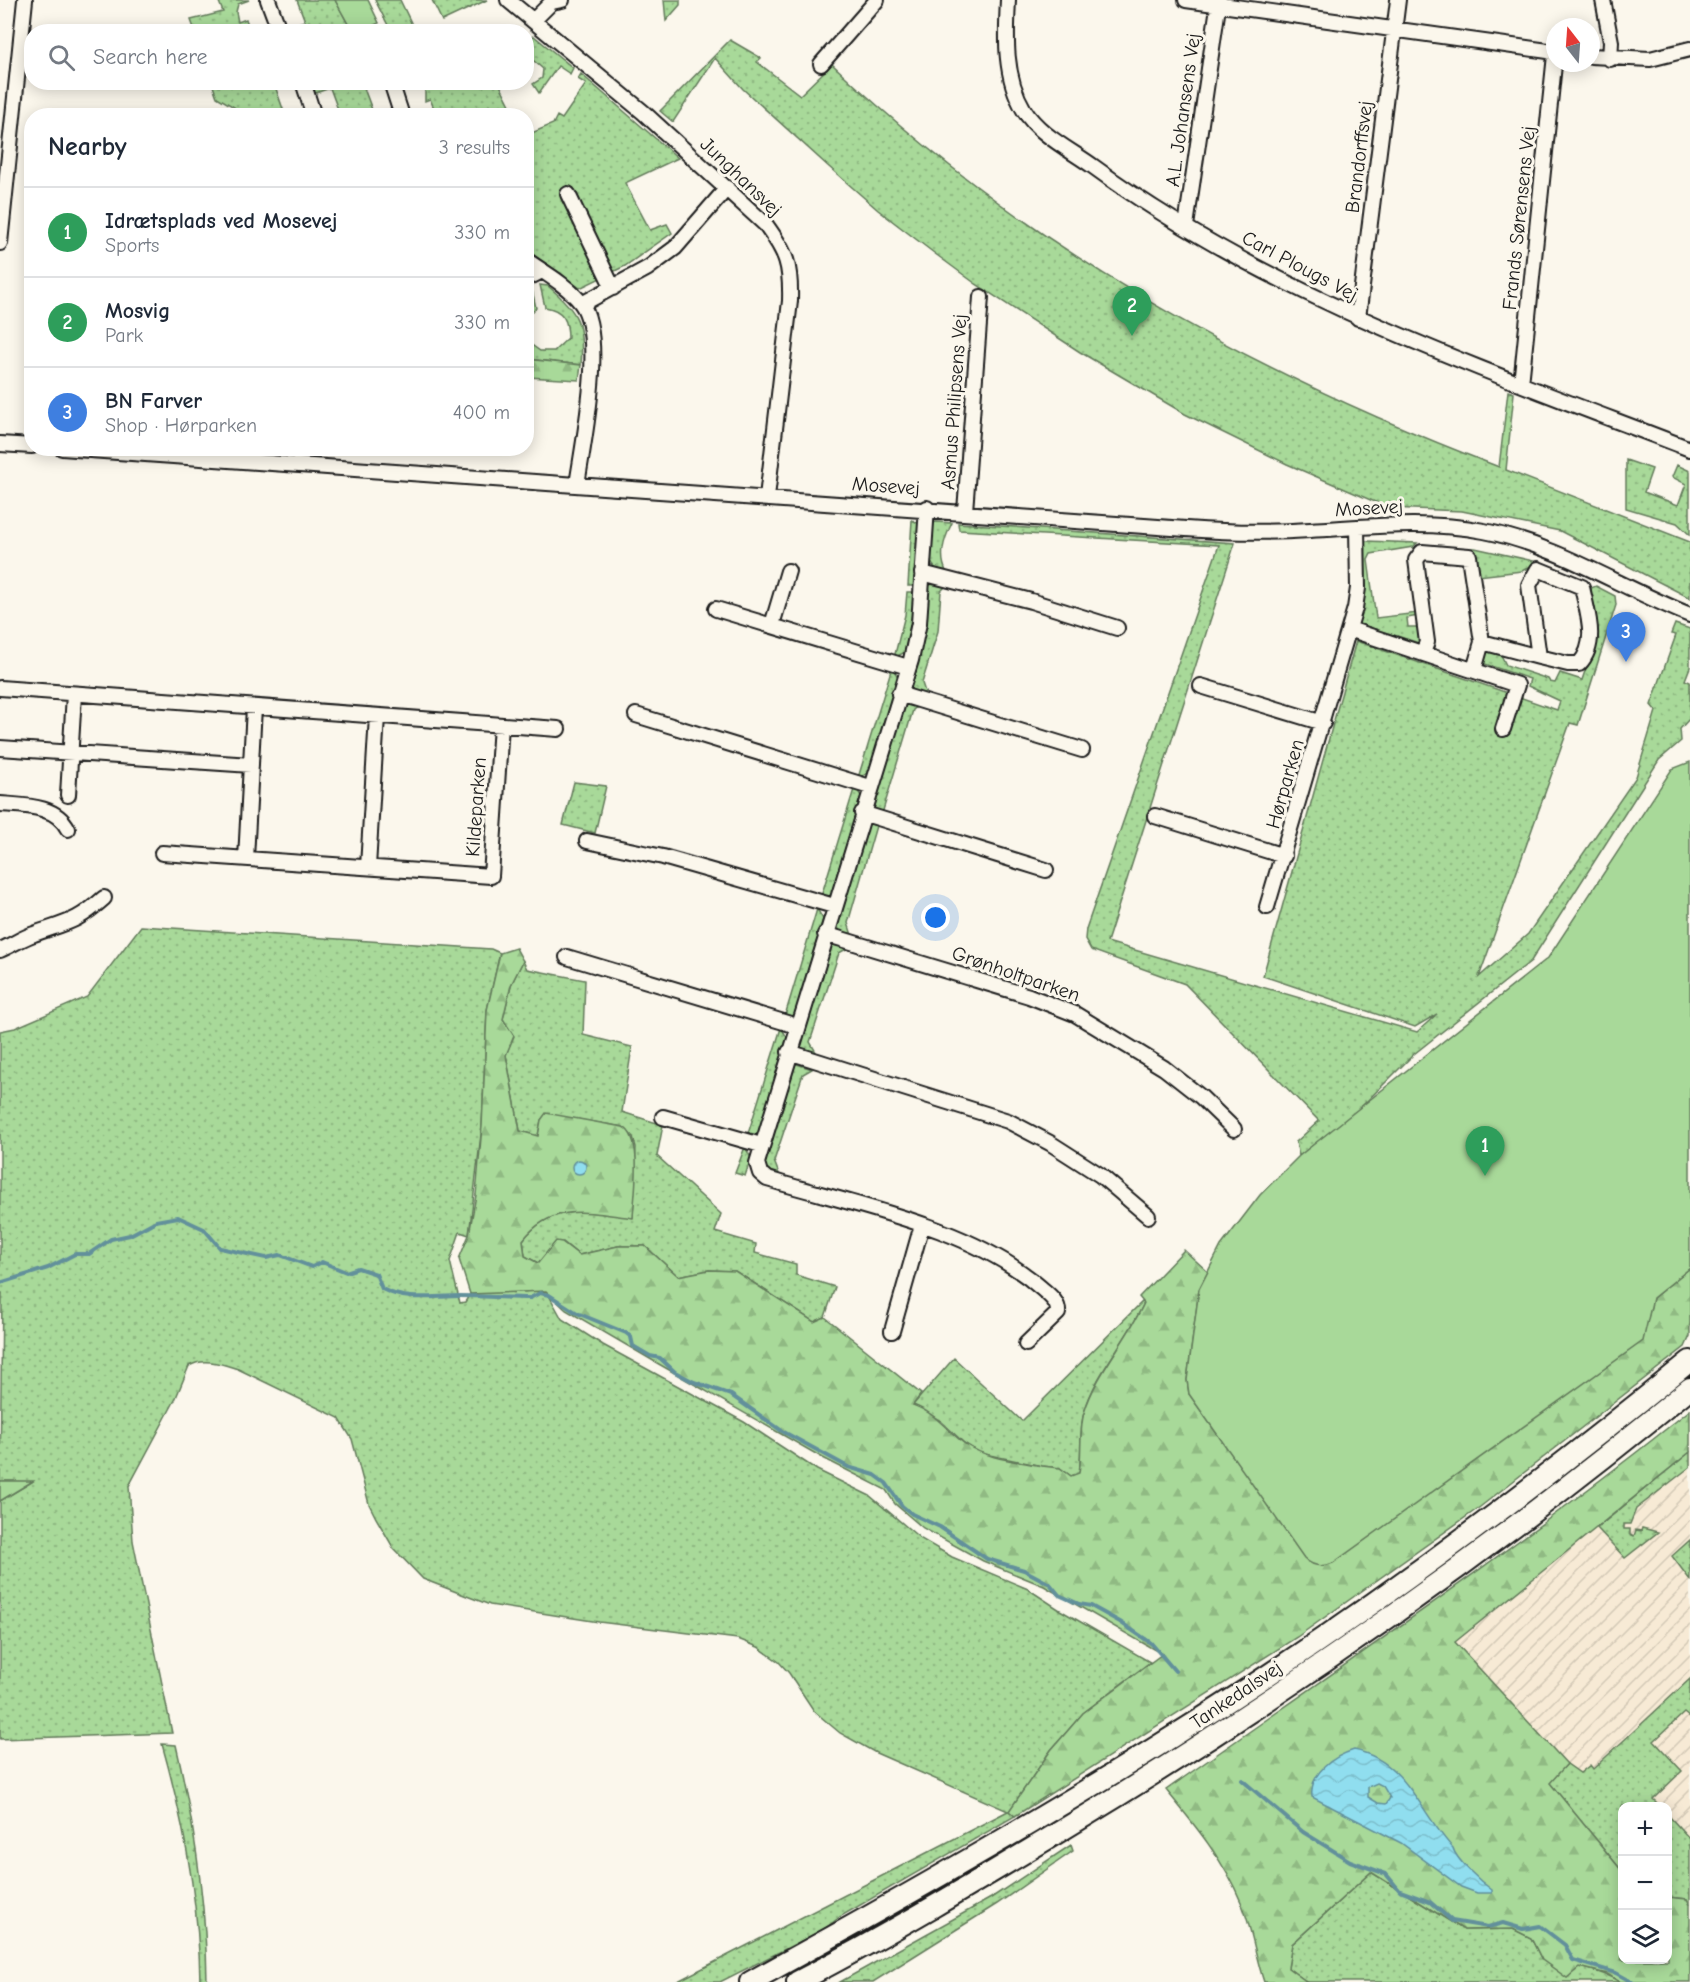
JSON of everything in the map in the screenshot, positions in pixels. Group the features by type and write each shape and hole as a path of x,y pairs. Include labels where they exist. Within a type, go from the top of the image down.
{"highway":[{"name":"Tankedalsvej","path":"750,1982 910,1895 1174,1736 1369,1605 1492,1517 1690,1361"},
{"name":"Tankedalsvej","path":"797,1982 990,1874 1218,1733 1417,1598 1558,1494 1690,1388"}],"street":[{"path":"0,243 25,0"},
{"path":"268,0 277,24"},
{"name":"Junghansvej","path":"508,0 643,112 766,225 779,244 790,270 790,301 767,497"},
{"path":"533,21 552,2 562,0"},
{"path":"821,64 877,0"},
{"name":"Carl Plougs Vej","path":"1008,0 1007,64 1024,110 1043,131 1144,203 1263,270 1358,318 1690,449"},
{"path":"1186,0 1219,2 1546,52"},
{"name":"Brandorffsvej","path":"1358,318 1398,0"},
{"path":"1603,0 1611,42 1610,59"},
{"name":"A.L. Johansens Vej","path":"1186,226 1219,2"},
{"path":"1600,57 1650,59 1688,50 1690,65"},
{"name":"Frands Sørensens Vej","path":"1521,384 1553,72"},
{"path":"306,90 311,108"},
{"path":"394,90 399,108"},
{"path":"582,304 648,268 675,248 727,189"},
{"path":"568,194 613,288"},
{"path":"534,266 582,304 591,321 593,339 577,485"},
{"path":"534,275 542,271"},
{"name":"Asmus Philipsens Vej","path":"965,511 981,297"},
{"path":"0,444 24,446"},
{"name":"Mosevej","path":"223,456 577,485 927,508 1201,530 1304,531 1446,525 1487,531 1561,556 1690,615"},
{"path":"927,508 919,623 908,667 757,1162 760,1173 767,1179 922,1225 985,1248 1022,1271 1054,1300 1058,1313 1026,1344"},
{"name":"Hørparken","path":"1267,907 1284,856 1349,629 1358,588 1357,527"},
{"path":"1423,653 1427,642 1416,560 1422,552 1469,556 1482,642 1474,670"},
{"path":"1482,642 1539,657 1568,664 1579,664 1584,658 1591,639 1582,587 1538,569 1528,585 1539,657"},
{"path":"772,626 789,571"},
{"path":"922,573 1031,601 1117,628"},
{"path":"716,609 908,667"},
{"path":"1349,629 1517,686 1503,729"},
{"name":"Hørparken","path":"1201,687 1323,723"},
{"path":"0,688 558,729"},
{"path":"68,795 74,694"},
{"path":"899,694 1082,750"},
{"path":"246,859 254,707"},
{"path":"636,715 870,787"},
{"path":"368,867 377,716"},
{"name":"Kildeparken","path":"162,853 491,876 501,725"},
{"path":"0,748 251,765"},
{"path":"0,804 48,810 58,814 68,829"},
{"path":"862,813 1046,870"},
{"name":"Hørparken","path":"1155,816 1284,856"},
{"path":"586,841 599,850 663,857 834,906"},
{"path":"0,950 104,898"},
{"name":"Grønholtparken","path":"825,934 1029,996 1075,1014 1164,1068 1201,1097 1234,1129"},
{"path":"567,957 797,1026"},
{"path":"789,1052 1008,1121 1050,1143 1100,1175 1148,1216"},
{"path":"663,1117 761,1145"},
{"path":"892,1331 922,1225"}],"shaded area":[{"path":"1690,1452 1690,1905 1687,1899 1672,1897 1672,1802 1618,1802 1618,1866 1455,1642"}],"green space":[{"path":"249,0 238,4 236,12 238,22 246,19 248,24 192,24 191,20 223,12 219,2"},
{"path":"297,0 335,0 348,24 294,24 305,21"},
{"path":"335,0 368,0 379,23 348,24"},
{"path":"375,0 400,0 412,24 387,24"},
{"path":"432,0 487,0 442,21"},
{"path":"664,0 680,0 680,5 666,21"},
{"path":"534,36 573,68 570,74 558,66 539,93 534,83 542,78 543,69 534,61"},
{"path":"730,40 761,58 757,62 800,95 832,64 906,130 983,191 1063,247 1145,299 1317,390 1499,467 1508,391 1514,393 1506,470 1690,542 1690,598 1560,531 1462,511 1389,508 1287,464 1185,414 1080,352 976,284 934,253 878,210 829,167 743,89 715,58 673,122 660,111"},
{"path":"581,74 678,158 625,183 650,230 667,224 672,233 625,266 580,288 534,255 534,132 553,124 557,116 562,119 586,84 578,79"},
{"path":"214,90 276,90 283,108 235,108 217,97"},
{"path":"308,90 324,90 310,95"},
{"path":"331,90 365,90 371,108 337,108"},
{"path":"425,90 502,90 512,108 434,108 430,99 425,101"},
{"path":"540,285 548,286 573,312 580,329 581,365 534,360 534,347 540,351 554,351 568,338 564,317 557,311 545,307"},
{"path":"534,360 581,365 579,380 534,377"},
{"path":"1626,460 1652,469 1644,492 1678,505 1686,484 1672,477 1677,465 1690,471 1690,535 1677,523 1626,508"},
{"path":"912,520 920,524 917,586 908,586"},
{"path":"933,523 952,523 943,548 943,561 947,573 937,571 930,561"},
{"path":"958,523 1235,543 1107,942 1417,1032 1437,1014 1415,1027 1263,976 1356,641 1557,710 1560,701 1528,686 1530,679 1482,663 1485,653 1490,651 1501,655 1506,665 1548,679 1550,682 1555,683 1560,673 1582,680 1596,639 1591,588 1596,586 1615,596 1616,605 1578,725 1570,723 1479,977 1528,934 1636,777 1656,711 1651,705 1676,635 1671,634 1675,624 1690,629 1690,667 1685,680 1690,682 1690,718 1680,729 1681,741 1659,760 1531,961 1414,1054 1356,1112 1299,1156 1296,1142 1319,1121 1185,984 1091,950 1085,939 1086,929 1219,545 959,530"},
{"path":"1366,541 1417,543 1413,547 1371,554 1368,560 1376,618 1418,613 1418,616 1407,618 1408,627 1420,627 1419,643 1356,623 1363,546"},
{"path":"1471,548 1538,562 1522,571 1478,576"},
{"path":"933,583 947,585 941,591 938,631 922,683 926,695 913,692 909,682 928,587"},
{"path":"907,592 916,592 905,652 894,658 905,615"},
{"path":"892,667 898,677 869,773 858,778"},
{"path":"911,702 919,705 913,710 882,814 877,813 872,804 901,707"},
{"path":"1690,762 1690,1268 1653,1298 1643,1341 1333,1563 1325,1566 1314,1565 1304,1558 1189,1394 1187,1380 1199,1289 1221,1246 1260,1195 1299,1156 1548,958 1672,769"},
{"path":"574,782 606,786 595,833 563,825"},
{"path":"855,786 861,796 831,895 820,900"},
{"path":"874,823 876,826 848,923 852,935 840,931 835,922 866,825"},
{"path":"817,909 823,919 795,1014 784,1019"},
{"path":"141,926 491,949 500,953 487,1010 482,1126 469,1235 460,1232 450,1261 460,1303 465,1302 470,1294 546,1290 562,1319 603,1345 744,1422 817,1470 870,1496 921,1539 952,1557 1028,1589 1150,1662 1083,1713 1051,1750 1009,1811 1015,1816 841,1916 823,1930 720,1982 676,1982 1008,1811 876,1753 840,1733 814,1711 779,1662 758,1647 738,1639 599,1622 490,1605 423,1579 394,1549 376,1518 369,1504 352,1439 339,1418 238,1369 213,1362 201,1362 189,1366 175,1400 129,1486 133,1541 172,1733 0,1739 0,1501 32,1482 0,1481 2,1293 0,1293 0,1031 15,1028 87,997"},
{"path":"833,945 848,948 839,953 810,1042 816,1052 814,1055 804,1051 798,1043 828,947"},
{"path":"516,948 523,961 511,985 503,1019 514,1036 506,1055 520,1131 538,1136 541,1120 546,1113 623,1127 630,1133 636,1154 633,1218 574,1212 547,1219 523,1240 525,1256 538,1263 556,1241 562,1242 579,1255 618,1246 645,1246 678,1276 709,1270 735,1271 814,1322 825,1317 921,1394 913,1405 935,1417 965,1444 1002,1459 1060,1468 1071,1476 1079,1473 1082,1419 1089,1398 1144,1303 1139,1297 1184,1250 1208,1272 1199,1290 1187,1380 1189,1394 1308,1562 1642,1341 1653,1298 1690,1268 1690,1336 1685,1347 1480,1507 1297,1637 1015,1816 1009,1811 1051,1750 1083,1713 1162,1654 1044,1586 983,1561 923,1528 895,1504 886,1490 823,1458 566,1310 546,1291 470,1294 459,1259 469,1235 476,1195 482,1126 487,1010 500,953"},
{"path":"523,961 527,969 585,980 583,1035 632,1047 622,1112 663,1125 657,1156 721,1214 715,1232 756,1244 755,1253 796,1264 796,1275 835,1287 825,1317 814,1322 735,1271 709,1270 678,1276 645,1246 618,1246 579,1255 563,1242 538,1263 525,1256 523,1240 547,1219 574,1212 633,1217 636,1147 633,1137 623,1127 546,1114 541,1120 538,1136 520,1131 506,1055 513,1036 503,1019 511,985"},
{"path":"781,1028 787,1037 759,1133 747,1137"},
{"path":"797,1064 812,1069 803,1074 774,1161 779,1174 767,1171 763,1158 791,1066"},
{"path":"745,1147 751,1158 745,1176 735,1173"},
{"path":"1142,1302 1144,1303 1137,1317 1089,1398 1082,1419 1079,1474 1071,1476 1060,1468 980,1453 964,1443 941,1421 913,1405 954,1358 1022,1421"},
{"path":"1690,1410 1690,1452 1455,1642 1567,1764 1550,1783 1618,1866 1618,1964 1672,1964 1672,1897 1687,1899 1690,1905 1690,1982 1620,1982 1607,1974 1580,1967 1567,1978 1542,1960 1531,1938 1513,1929 1464,1930 1371,1872 1292,1944 1288,1968 1307,1982 1264,1982 1248,1922 1234,1887 1208,1843 1166,1790 1497,1557"},
{"path":"1690,1452 1690,1467 1636,1509 1630,1524 1624,1524 1624,1529 1630,1529 1630,1534 1634,1536 1636,1530 1641,1531 1642,1528 1658,1532 1625,1558 1597,1528"},
{"path":"0,1481 33,1481 0,1501"},
{"path":"1690,1540 1690,1580 1672,1556"},
{"path":"1690,1679 1690,1718 1684,1713 1654,1741 1682,1771 1653,1799 1656,1802 1618,1802 1618,1866 1549,1782 1567,1764 1580,1773 1590,1765 1593,1769"},
{"path":"162,1744 176,1745 188,1804 198,1863 207,1982 200,1982 197,1921 189,1861"},
{"path":"1672,1819 1690,1839 1690,1905 1687,1899 1672,1897"},
{"path":"1071,1845 1073,1851 997,1904 873,1982 840,1982 991,1898"},
{"path":"1371,1872 1464,1930 1513,1929 1531,1938 1542,1960 1592,1970 1620,1982 1307,1982 1288,1968 1292,1944"}],"water":[{"path":"579,1160 584,1162 586,1167 584,1172 579,1174 574,1172 572,1167 574,1162"},
{"path":"1354,1750 1372,1756 1400,1776 1455,1853 1492,1890 1492,1893 1477,1893 1461,1887 1401,1843 1312,1797 1314,1780 1324,1767 1339,1756","holes":["1377,1783 1383,1786 1390,1798 1386,1804 1378,1803 1368,1797 1368,1787"]}],"waterway":[{"path":"0,1283 48,1268 75,1254 89,1254 111,1239 130,1235 156,1221 178,1217 204,1229 220,1248 266,1258 280,1255 312,1267 322,1262 346,1272 358,1268 376,1274 382,1289 401,1296 530,1298 540,1293 549,1295 577,1313 626,1333 631,1337 633,1346 650,1356 660,1358 675,1372 694,1382 731,1395 782,1431 848,1467 875,1475 886,1483 902,1506 912,1514 940,1527 987,1559 1024,1570 1050,1584 1059,1595 1079,1604 1091,1606 1120,1622 1151,1643 1175,1671"},
{"path":"1242,1780 1303,1832 1350,1861 1386,1874 1400,1891 1430,1902 1452,1921 1488,1927 1503,1923 1523,1929 1540,1926 1565,1945 1573,1960 1616,1973 1632,1982"}],"place":[{"name":"Mosvig","path":"1132,336"},
{"name":"BN Farver","path":"1626,662"},
{"name":"Idrætsplads ved Mosevej","path":"1485,1176"}]}
